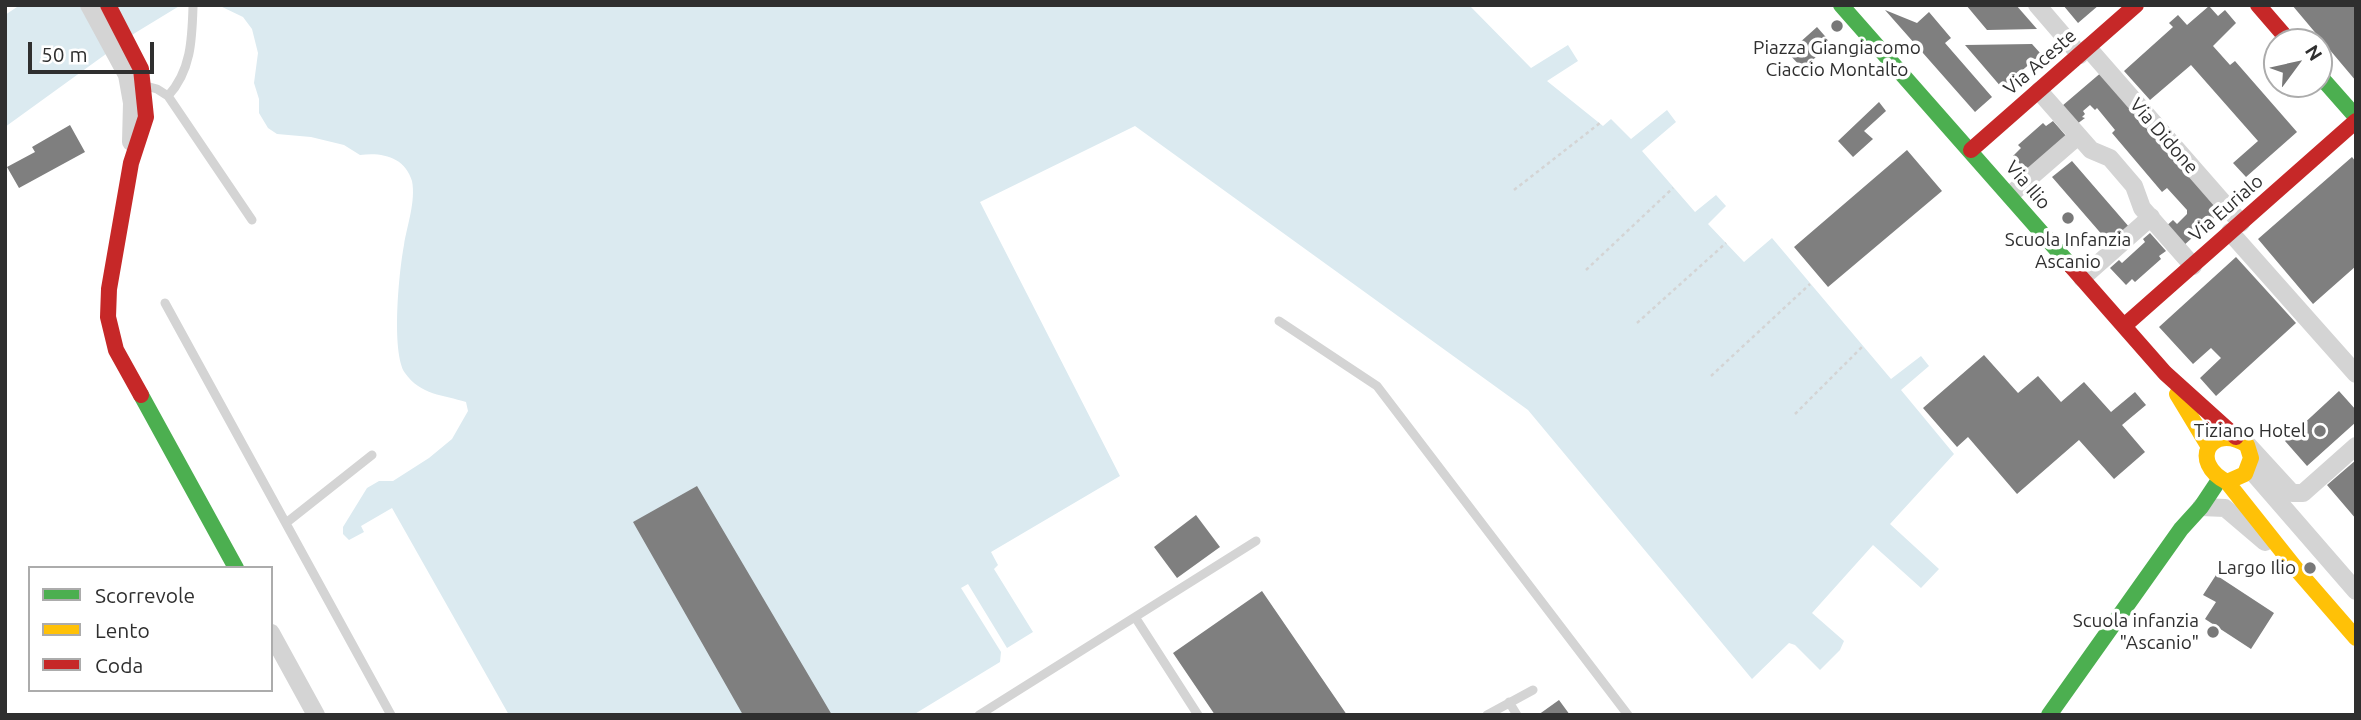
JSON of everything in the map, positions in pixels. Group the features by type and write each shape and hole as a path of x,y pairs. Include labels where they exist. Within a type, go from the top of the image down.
{"street":[{"path":"89,5 129,60 141,69 146,117 131,163 109,289 110,332 116,350 235,566"},
{"path":"108,5 129,60 127,75 132,103 131,163"},
{"name":"Via Didone","path":"2037,5 2084,51 2236,228 2356,374"},
{"name":"Via Aceste","path":"1971,150 2136,5"},
{"path":"2258,5 2278,28"},
{"name":"Via Ilio","path":"1853,11 2165,373 2241,441"},
{"path":"2039,90 2091,150 2110,158 2134,186 2142,208 2193,266"},
{"path":"2333,92 2356,119"},
{"name":"Via Eurialo","path":"2124,326 2356,119"},
{"path":"2010,195 2078,135"},
{"path":"2082,278 2151,217"},
{"name":"Via Ilio","path":"2165,373 2209,447"},
{"path":"2356,446 2303,493 2292,493 2241,441 2221,437 2209,447 2206,460 2211,473 2223,481 2356,638"},
{"path":"2049,715 2181,529 2223,481 2238,480 2250,469 2252,458 2241,441"},
{"path":"2181,529 2207,466"},
{"path":"2250,469 2356,591"},
{"path":"2200,508 2225,508 2297,570"},
{"path":"273,637 316,715"}],"lane":[{"path":"168,96 185,72 192,38 193,7"},
{"path":"144,86 157,89 168,96 252,220"},
{"path":"165,303 391,715"},
{"path":"1279,321 1377,386 1628,715"},
{"path":"286,523 372,455"},
{"path":"979,715 1256,541"},
{"path":"1135,617 1198,715"},
{"path":"1487,715 1533,690"},
{"path":"1509,702 1517,715"}],"path":[{"path":"1514,190 1600,124"},
{"path":"1586,270 1673,188"},
{"path":"1637,323 1726,243"},
{"path":"1711,376 1811,284"},
{"path":"1795,414 1863,346"}],"shaded area":[{"path":"20,5 181,5 135,33 5,127 5,15"},
{"path":"218,5 1469,5 1531,68 1568,45 1578,61 1547,81 1603,126 1611,119 1631,139 1667,110 1676,122 1642,151 1695,212 1716,195 1726,206 1708,224 1744,262 1772,238 1891,379 1921,356 1929,366 1901,390 1954,454 1890,524 1939,569 1921,588 1873,545 1812,613 1844,641 1840,650 1820,670 1795,645 1789,643 1752,679 1528,410 1135,126 980,202 1120,476 991,552 998,565 994,569 1033,632 1007,648 968,584 961,588 1001,652 1000,662 913,715 509,715 392,508 361,526 364,532 349,540 343,534 343,527 367,488 379,481 393,481 429,458 452,439 468,411 466,402 418,386 405,373 401,363 397,330 398,291 412,205 413,189 409,173 392,158 376,154 360,155 344,145 311,137 277,134 268,128 259,113 259,99 254,83 258,53 252,29 243,17"}],"building":[{"path":"1966,5 2016,5 2037,29 1987,30"},
{"path":"2063,5 2099,5 2078,23"},
{"path":"2292,5 2356,5 2356,81 2333,54 2333,28 2311,28"},
{"path":"2209,6 2218,16 2225,10 2236,23 2213,46 2230,65 2235,61 2263,93 2263,98 2267,98 2297,132 2246,177 2233,163 2258,141 2191,65 2150,100 2124,71 2173,27 2169,23 2178,15 2187,25"},
{"path":"1885,10 1917,23 1929,12 1951,38 1945,43 1992,97 1975,112"},
{"path":"1817,27 1831,43 1803,69 1788,53"},
{"path":"2032,44 2041,54 2002,88 1965,45"},
{"path":"2103,71 2223,210 2182,247 2164,228 2173,220 2177,224 2187,214 2187,210 2167,188 2162,192 2112,133 2115,130 2097,108 2095,110 2090,105 2083,111 2085,114 2082,117 2085,118 2077,124 2062,106"},
{"path":"1879,102 1886,111 1864,131 1873,139 1853,157 1838,141"},
{"path":"2053,121 2067,137 2027,172 2013,156 2021,148 2018,145 2043,123 2046,126"},
{"path":"70,125 85,152 19,188 7,167 35,152 32,147"},
{"path":"1907,150 1942,191 1828,287 1794,247"},
{"path":"2352,157 2356,162 2356,266 2313,304 2258,239"},
{"path":"2072,161 2130,228 2111,245 2052,177"},
{"path":"2150,233 2166,251 2159,256 2161,259 2135,282 2132,279 2126,285 2110,268 2119,260 2122,263 2145,242 2143,239"},
{"path":"2236,257 2296,323 2216,396 2200,378 2221,358 2211,348 2193,364 2159,327"},
{"path":"1984,355 2018,393 2038,376 2061,402 2084,382 2111,412 2135,392 2146,405 2122,425 2145,452 2114,479 2079,440 2017,494 1968,437 1957,447 1923,408"},
{"name":"Tiziano Hotel","path":"2339,391 2356,410 2356,422 2307,466 2285,441"},
{"path":"2356,460 2356,519 2327,485"},
{"path":"697,486 832,715 743,715 633,522"},
{"path":"1196,515 1220,547 1177,578 1154,547"},
{"path":"2216,575 2274,613 2251,649 2205,619 2216,602 2203,595"},
{"path":"1262,591 1347,715 1215,715 1173,653"},
{"path":"1559,700 1570,715 1538,715"}],"traffic: fast":[{"path":"1841,5 2071,266"},
{"path":"2333,91 2356,117"},
{"path":"141,395 235,566"},
{"path":"2049,715 2219,480"}],"traffic: slow":[{"path":"2177,394 2209,447"},
{"path":"2227,482 2245,474 2251,458 2247,445 2234,439 2223,438 2209,447 2209,465 2215,474 2227,482 2297,570 2356,638"}],"traffic: jam":[{"path":"108,5 141,69 146,117 131,163 109,289 108,317 116,350 141,395"},
{"path":"1971,150 2136,5"},
{"path":"2258,5 2278,28"},
{"path":"2124,326 2356,121"},
{"path":"2071,266 2165,373 2236,437"}],"place":[{"name":"Piazza Giangiacomo Ciaccio Montalto","path":"1837,26"},
{"name":"Scuola Infanzia Ascanio","path":"2068,218"},
{"name":"Tiziano Hotel","path":"2320,431"},
{"name":"Largo Ilio","path":"2310,568"},
{"name":"Scuola infanzia \"Ascanio\"","path":"2213,632"}]}
